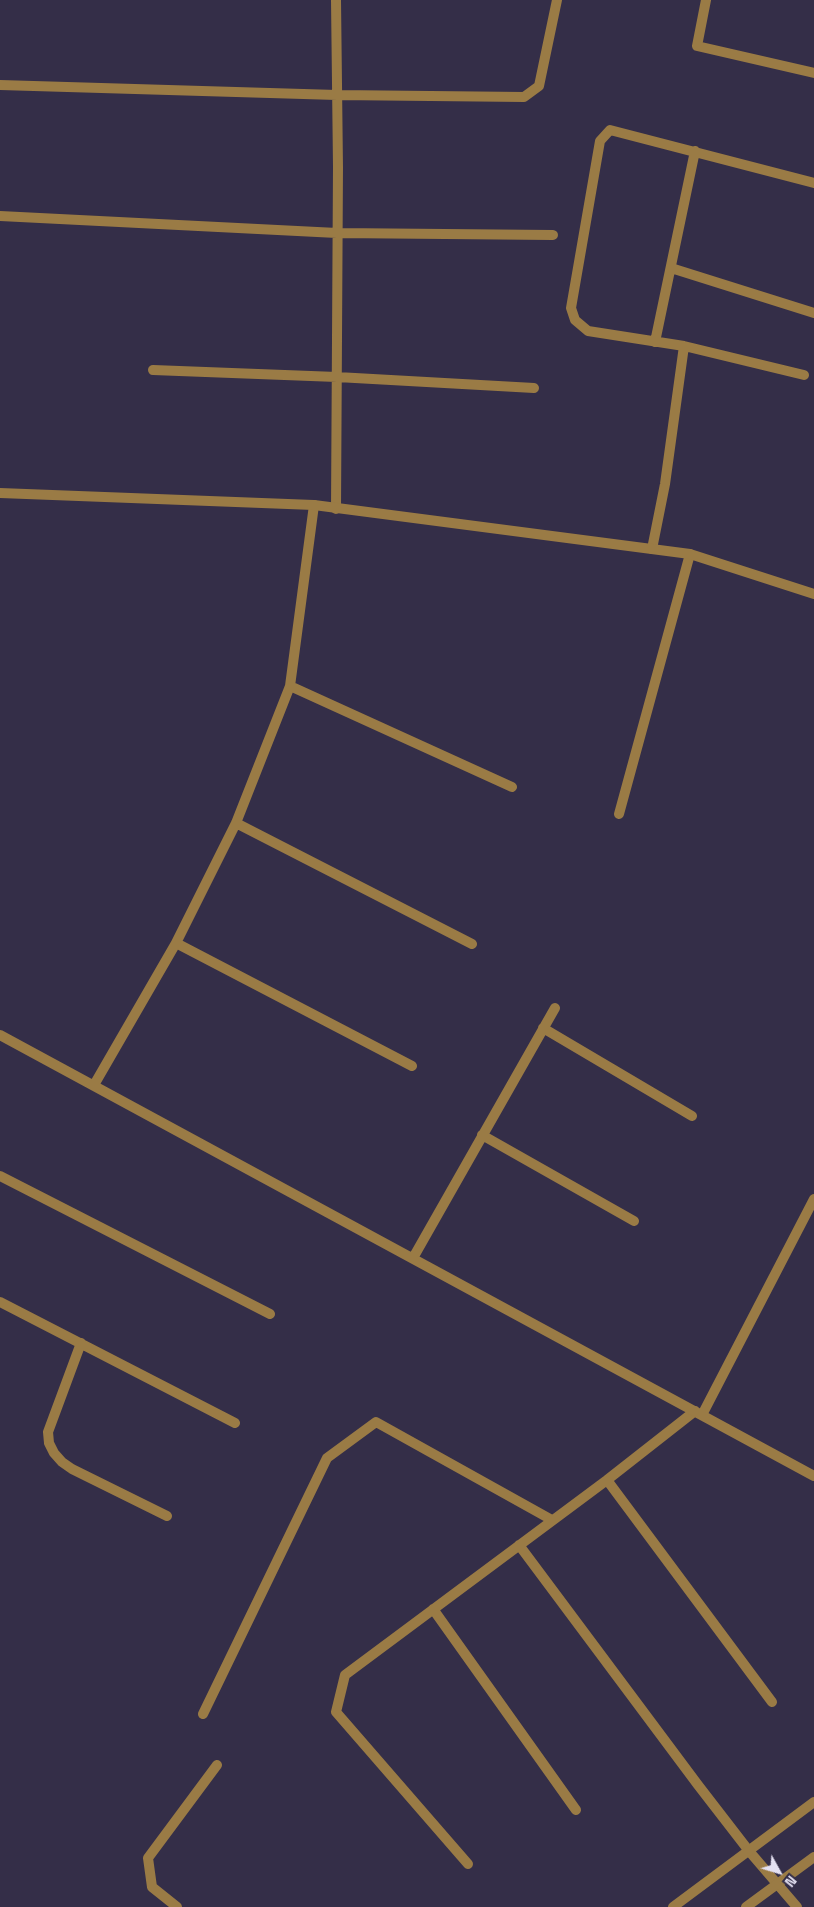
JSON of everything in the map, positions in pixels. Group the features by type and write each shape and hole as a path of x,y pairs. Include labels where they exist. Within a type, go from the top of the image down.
{"street":[{"path":"336,0 336,509"},
{"path":"0,85 337,95 524,97 539,86 557,0"},
{"path":"706,0 697,46 814,73"},
{"path":"804,375 684,346 588,331 575,320 572,308 600,141 610,130 814,183"},
{"path":"655,342 695,151"},
{"path":"0,216 337,233 553,235"},
{"path":"671,268 814,313"},
{"path":"652,549 665,484 684,346"},
{"path":"153,370 337,377 534,388"},
{"path":"0,493 314,504 336,509 690,554 814,594"},
{"path":"94,1085 176,943 236,823 290,686 314,504"},
{"path":"619,814 690,554"},
{"path":"290,686 512,787"},
{"path":"236,823 472,944"},
{"path":"176,943 412,1066"},
{"path":"412,1258 555,1008"},
{"path":"543,1028 692,1116"},
{"path":"0,1034 814,1476"},
{"path":"482,1135 634,1221"},
{"path":"0,1176 270,1314"},
{"path":"468,1864 336,1712 345,1676 698,1413 814,1199"},
{"path":"0,1302 236,1423"},
{"path":"81,1344 48,1432 51,1448 62,1462 72,1469 167,1516"},
{"path":"203,1714 327,1458 376,1422 552,1520"},
{"path":"606,1480 772,1702"},
{"path":"519,1545 698,1785 749,1851 797,1907"},
{"path":"433,1609 576,1810"},
{"path":"177,1907 152,1887 148,1858 217,1765"},
{"path":"673,1907 814,1802"},
{"path":"746,1907 814,1857"}]}
